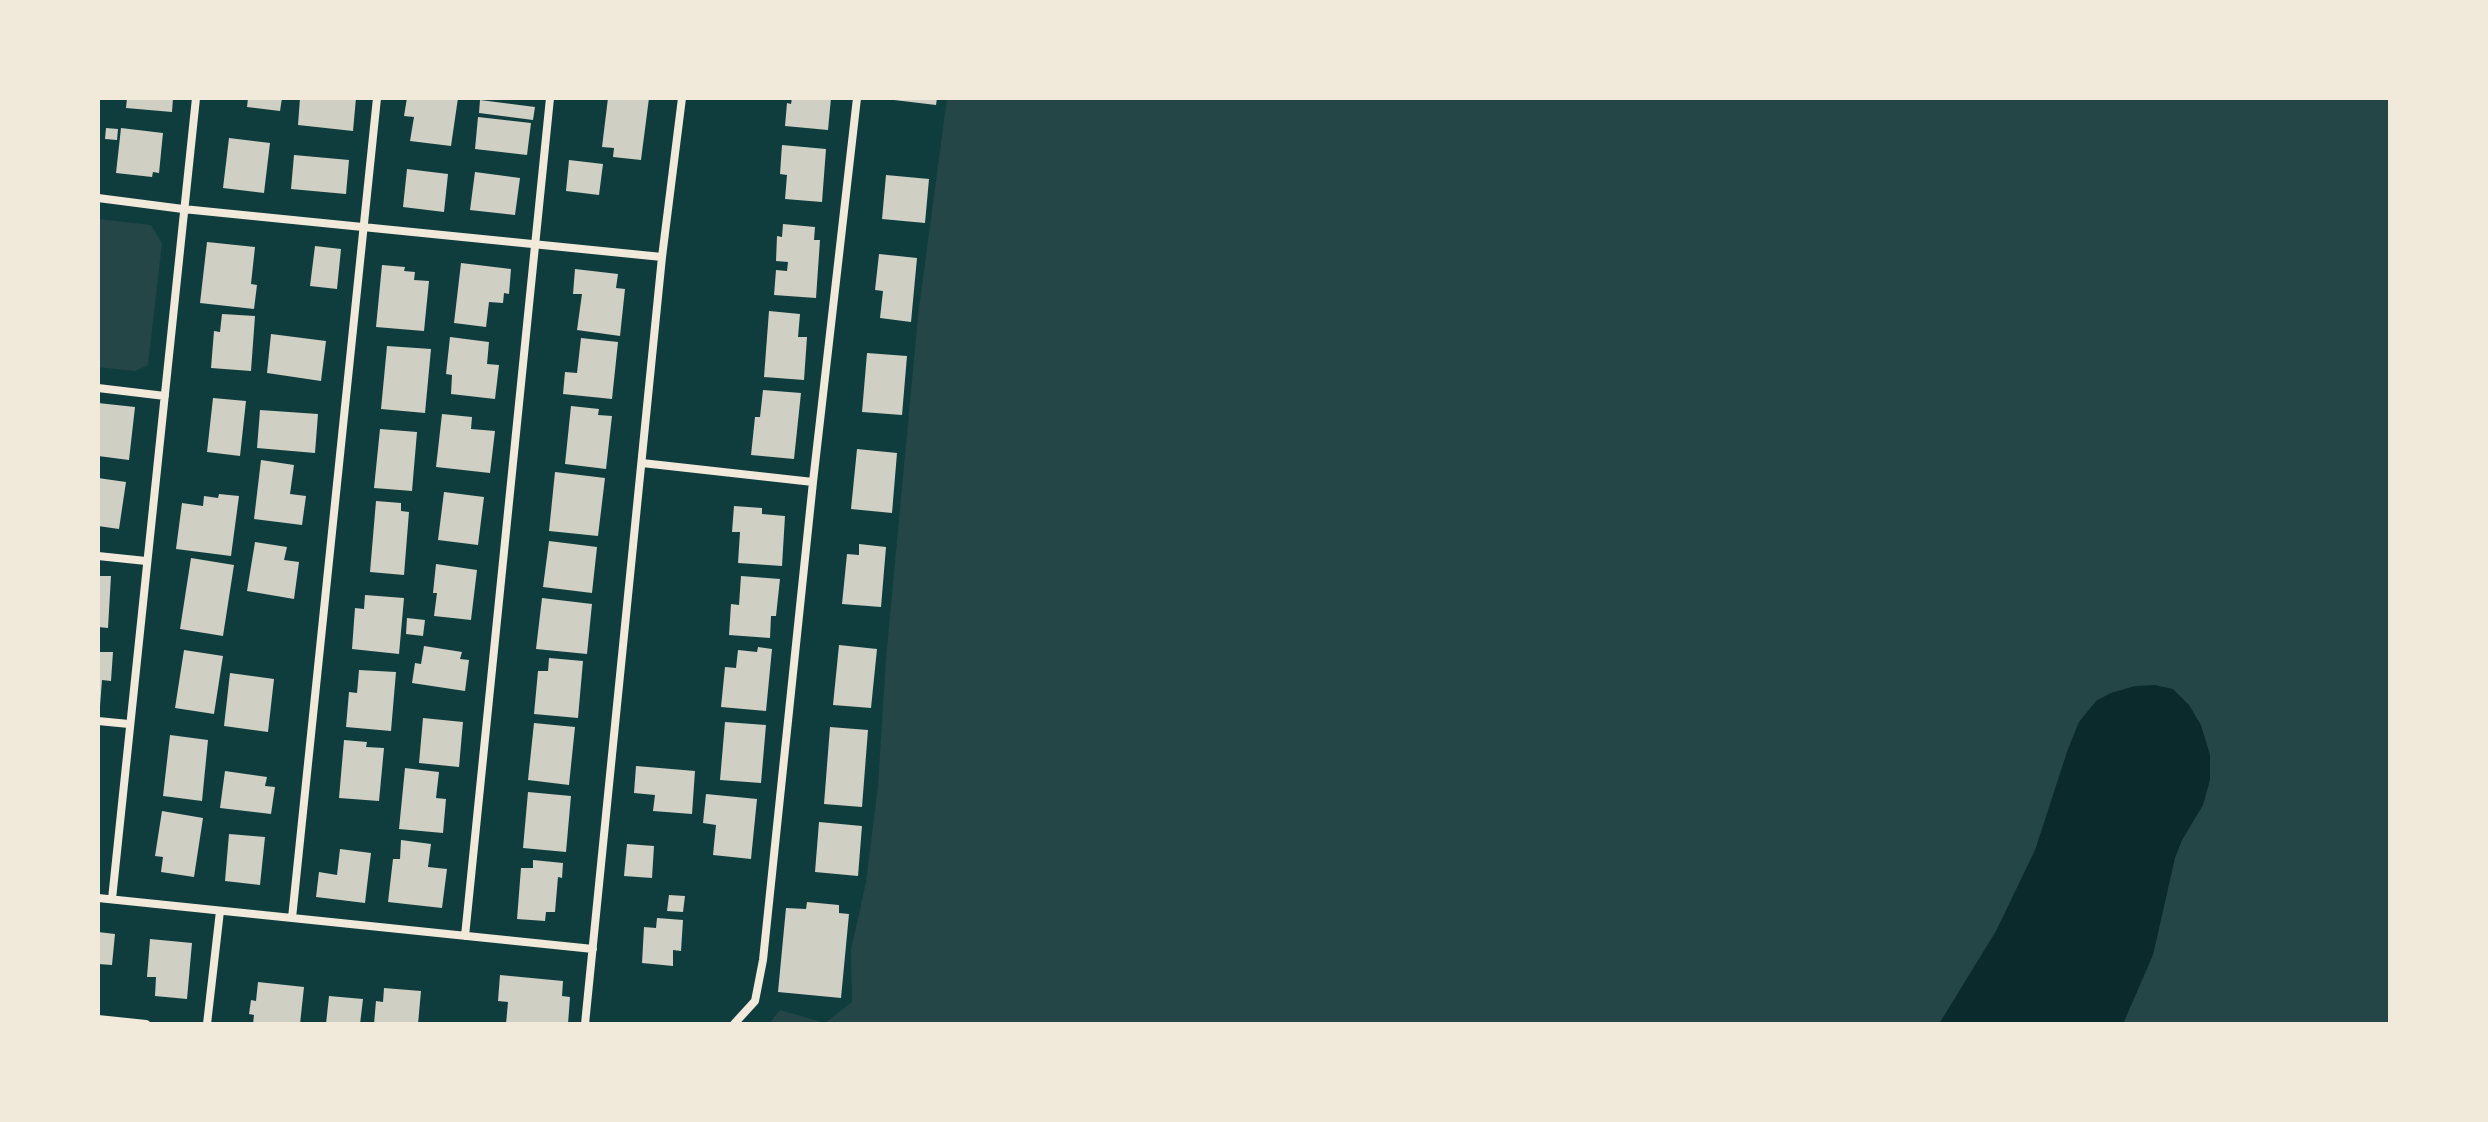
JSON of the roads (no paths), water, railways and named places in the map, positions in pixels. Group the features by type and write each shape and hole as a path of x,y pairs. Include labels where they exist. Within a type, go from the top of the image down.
{"street":[{"path":"112,899 196,98"},
{"path":"292,918 377,98"},
{"path":"465,936 550,98"},
{"path":"585,1024 662,257 682,98"},
{"path":"734,1024 755,1001 763,960 857,98"},
{"path":"98,198 662,257"},
{"path":"98,388 165,396"},
{"path":"642,463 813,482"},
{"path":"98,556 146,561"},
{"path":"98,721 129,724"},
{"path":"98,898 593,949"},
{"path":"207,1024 220,911"},
{"path":"98,1019 146,1024"}]}
